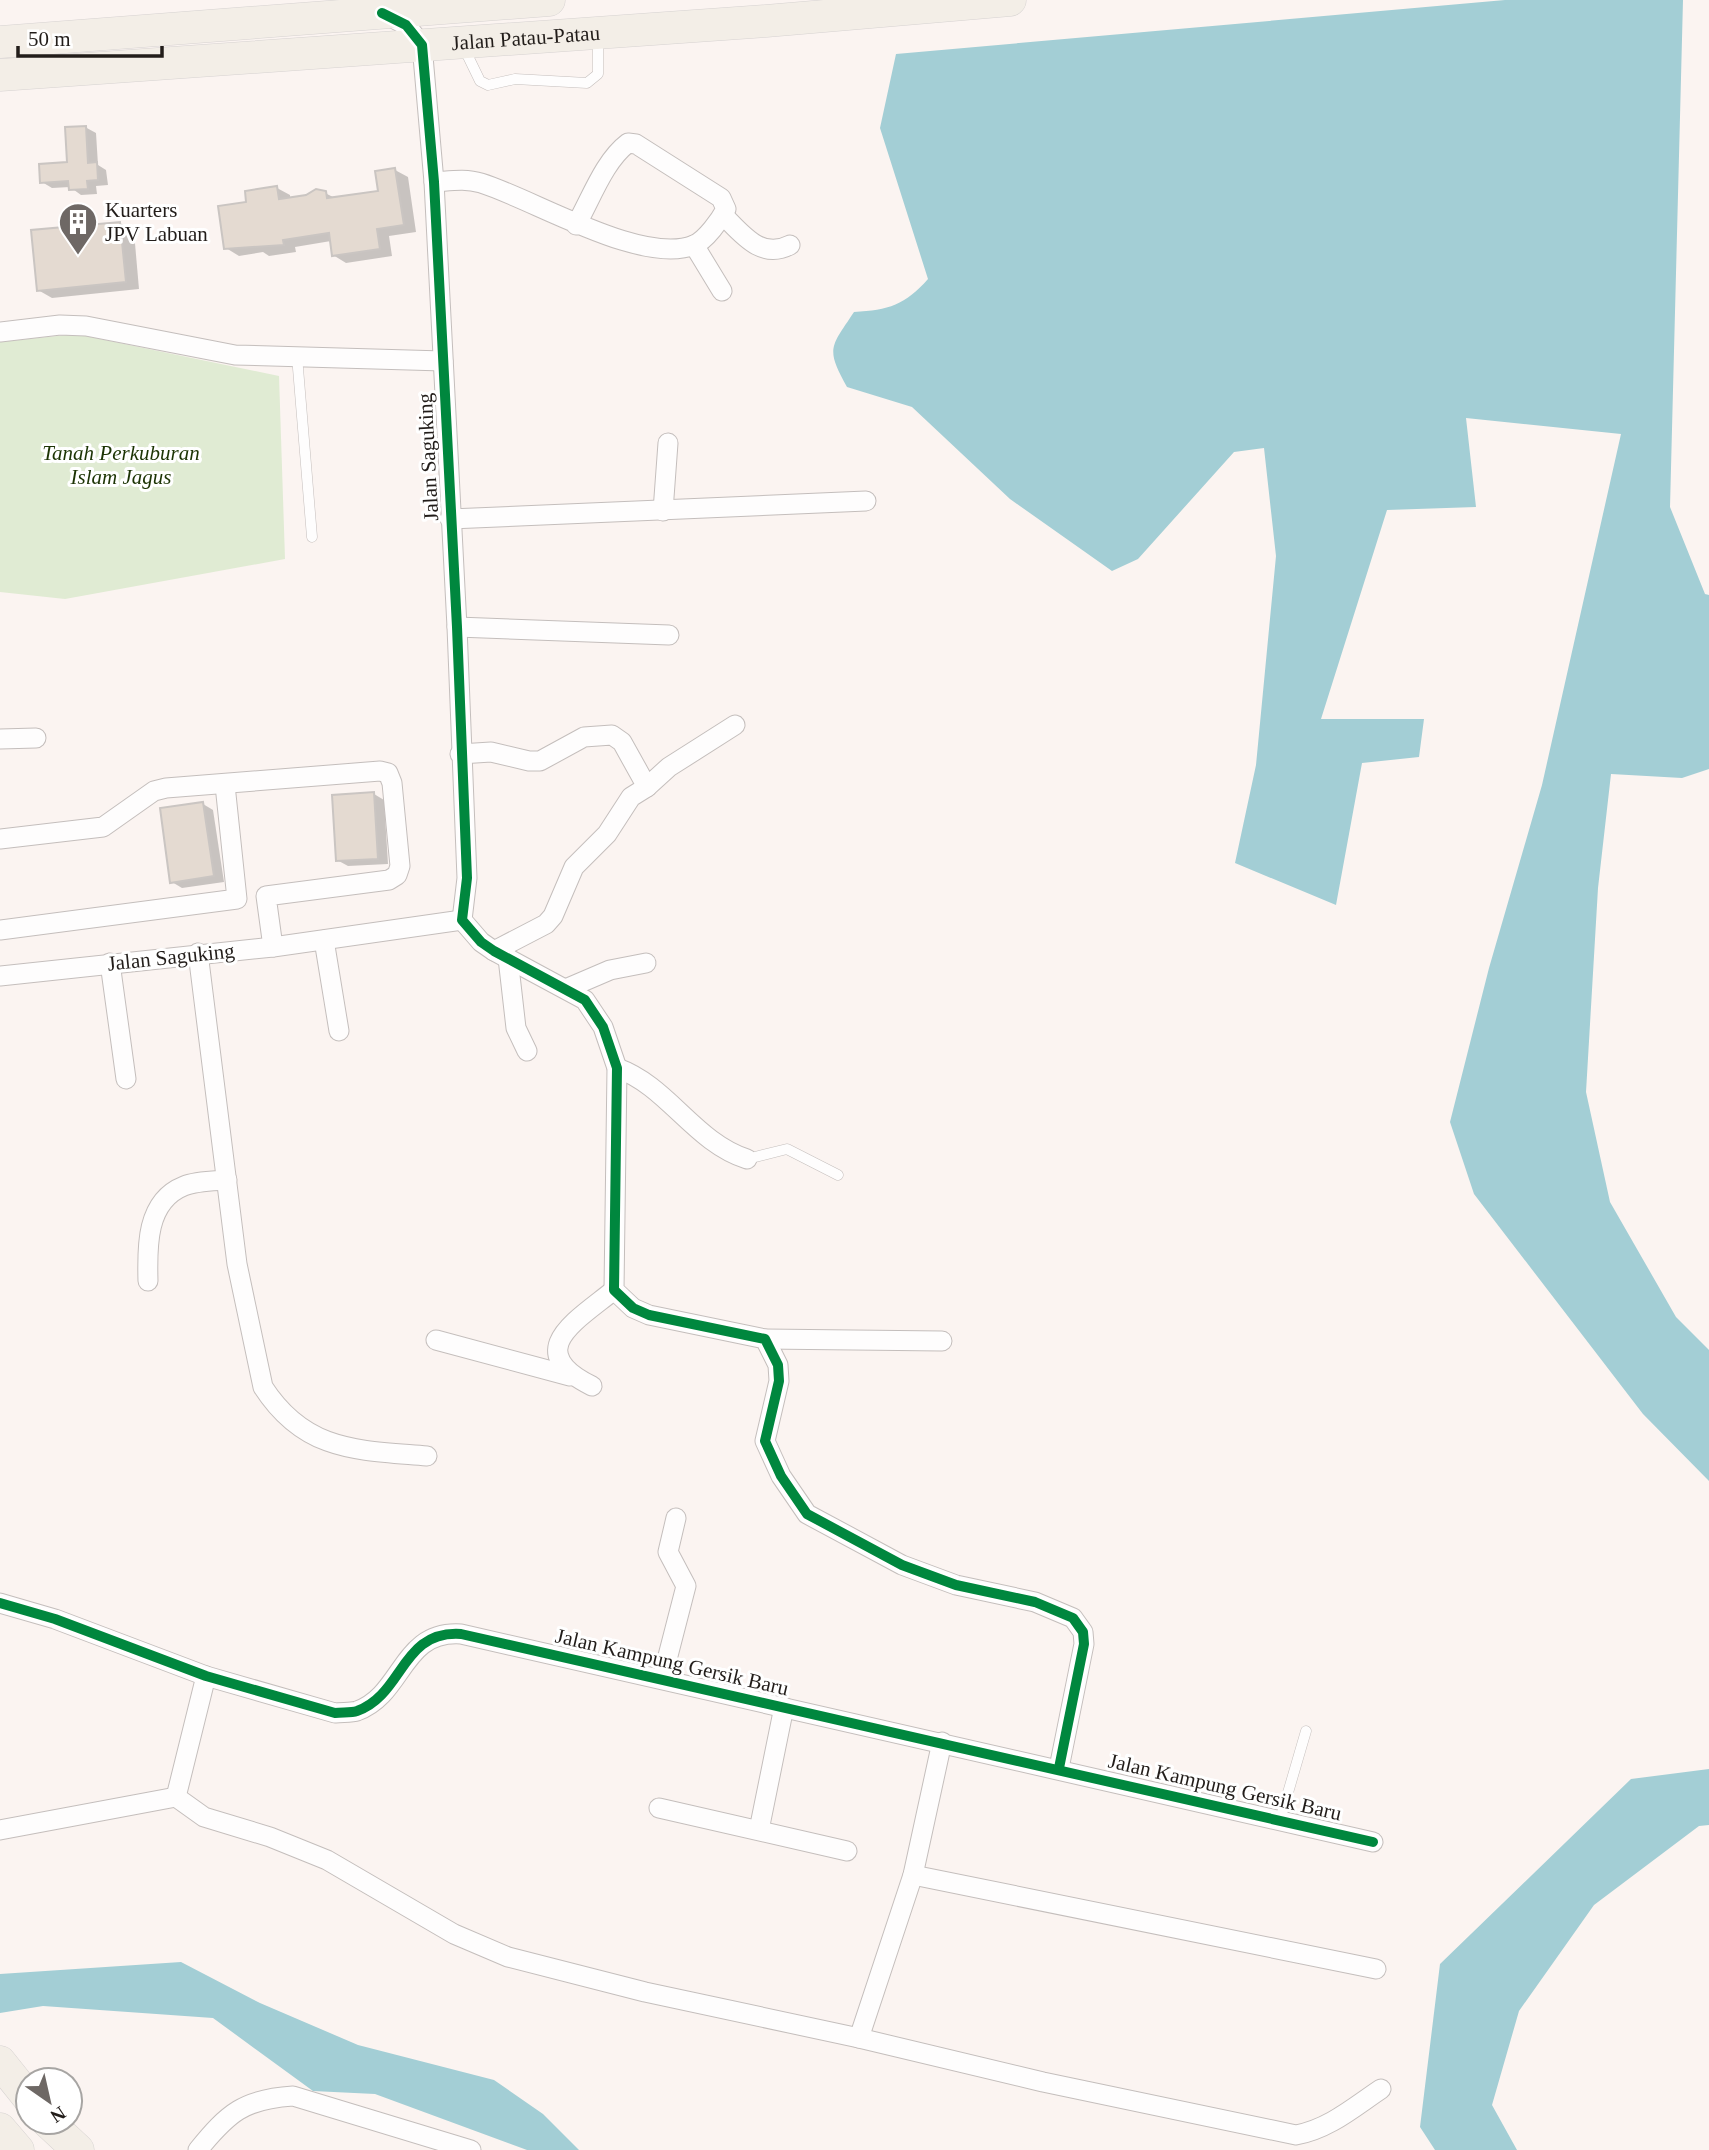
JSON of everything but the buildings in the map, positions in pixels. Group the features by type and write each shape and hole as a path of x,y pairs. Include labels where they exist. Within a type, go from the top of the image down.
{"main road":[{"name":"Jalan Patau-Patau","path":"0,42 549,0"},
{"name":"Jalan Patau-Patau","path":"0,75 598,33 1010,0"},
{"path":"0,2062 14,2080"},
{"path":"0,2085 14,2096"},
{"path":"0,2129 18,2150"},
{"path":"62,2136 78,2150"}],"street":[{"path":"383,13 406,25 422,46"},
{"name":"Jalan Saguking","path":"0,976 273,947 462,920 467,878 457,626 434,182 422,46"},
{"path":"434,182 463,179 480,182 576,225 638,244 679,247 694,244 726,209 721,198 636,144 628,143 620,149 608,167 576,225"},
{"path":"723,215 743,235 769,251 777,251 790,245"},
{"path":"694,244 722,291"},
{"path":"0,332 60,325 86,326 235,355 443,360"},
{"path":"663,511 668,443"},
{"path":"450,519 866,500"},
{"path":"457,626 669,635"},
{"path":"501,955 546,924 553,916 574,867 607,834 631,797 648,787 669,766 735,725"},
{"path":"460,754 491,752 540,761 584,737 612,735 622,743 648,787"},
{"path":"0,739 36,737"},
{"path":"0,839 94,829 113,821 154,791 380,771 388,773 392,783 400,866 397,875 389,880 0,930"},
{"path":"225,785 237,899"},
{"path":"266,896 273,947"},
{"path":"462,920 481,942 501,955 568,988 596,1012 617,1068 614,1290 633,1308 649,1315 765,1339 942,1341"},
{"path":"324,940 339,1031"},
{"path":"198,953 237,1264 259,1375 274,1403 311,1436 335,1446 427,1456"},
{"path":"501,955 516,1028 527,1051"},
{"path":"110,963 125,1079"},
{"path":"568,988 610,970 646,963"},
{"path":"617,1068 637,1075 704,1135 747,1159"},
{"path":"148,1281 149,1234 154,1214 166,1198 184,1185 227,1180"},
{"path":"570,1376 557,1354 556,1344 562,1332 614,1290"},
{"path":"765,1339 778,1366 779,1381 765,1441 781,1476 807,1514 902,1565 956,1585 1035,1602 1073,1618 1083,1632 1084,1644 1059,1768"},
{"path":"436,1340 570,1376 592,1386"},
{"path":"662,1679 686,1586 668,1552 676,1518"},
{"name":"Jalan Kampung Gersik Baru","path":"0,1603 55,1619 206,1676 335,1713 356,1711 382,1693 412,1652 434,1636 448,1633 1059,1768 1373,1842"},
{"path":"176,1797 206,1676"},
{"path":"759,1830 784,1707"},
{"path":"859,2038 913,1874 942,1742"},
{"path":"0,1830 176,1797 204,1817 270,1837 327,1860 454,1934 508,1957 645,1992 859,2038 1043,2082 1296,2135 1332,2123 1381,2089"},
{"path":"659,1808 847,1851"},
{"path":"913,1874 1376,1969"},
{"path":"198,2150 217,2127 240,2106 271,2098 293,2096 471,2150"}],"lane":[{"path":"462,43 480,80 488,85 515,79 587,83 598,74 598,33"},
{"path":"297,356 312,537"},
{"path":"747,1159 787,1149 838,1175"},
{"path":"1280,1820 1306,1731"}],"green space":[{"name":"Tanah Perkuburan Islam Jagus","path":"76,334 279,376 285,559 65,599 0,592 0,342"}],"water":[{"path":"1505,0 1683,0 1670,507 1705,594 1709,595 1709,769 1682,778 1611,774 1598,888 1586,1092 1610,1202 1676,1317 1709,1350 1709,1481 1643,1414 1474,1194 1450,1122 1489,968 1542,785 1621,434 1466,418 1476,507 1387,510 1321,719 1424,719 1419,757 1362,763 1336,905 1235,863 1256,765 1276,556 1264,448 1234,452 1138,559 1112,571 1010,499 912,407 847,387 833,355 836,341 854,312 877,310 896,304 912,295 928,279 880,128 896,54"},
{"path":"1709,1769 1709,1825 1699,1826 1594,1905 1519,2011 1492,2105 1517,2150 1435,2150 1420,2127 1440,1964 1631,1779"},
{"path":"181,1962 260,2003 358,2045 494,2080 543,2114 579,2150 527,2150 375,2094 313,2091 213,2018 43,2006 0,2013 0,1974"}],"cycle path":[{"path":"382,13 406,25 422,45 434,182 457,627 467,878 462,920 481,942 494,951 585,1000 603,1027 617,1068 614,1290 633,1308 649,1315 765,1339 778,1365 779,1381 765,1441 781,1476 807,1514 902,1565 956,1585 1035,1602 1073,1618 1083,1632 1084,1644 1059,1768"},
{"path":"0,1603 55,1619 206,1676 335,1713 357,1711 373,1703 414,1652 426,1642 441,1635 461,1634 1373,1842"}],"place":[{"name":"Kuarters JPV Labuan","path":"78,256"}]}
